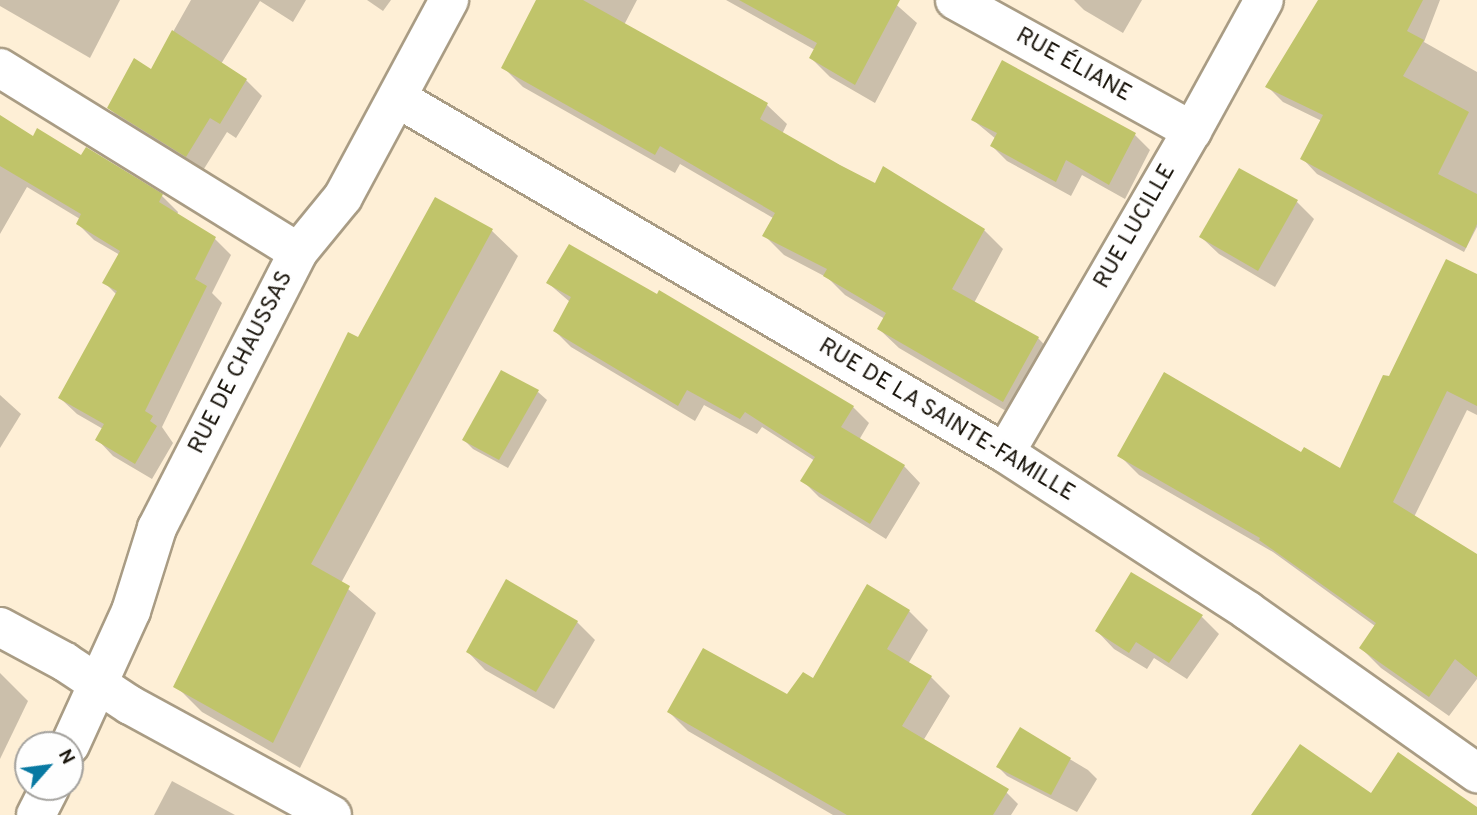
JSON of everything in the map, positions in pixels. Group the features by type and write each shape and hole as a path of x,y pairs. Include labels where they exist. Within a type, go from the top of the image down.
{"street":[{"name":"RUE DE CHAUSSAS","path":"77,731 131,611 157,528 298,253 343,197 449,0"},
{"name":"RUE ÉLIANE","path":"955,0 1192,131"},
{"name":"RUE LUCILLE","path":"1005,453 1192,131 1264,0"},
{"path":"0,68 298,253"},
{"name":"RUE DE LA SAINTE-FAMILLE","path":"397,98 426,118 1005,453 1248,611 1477,773"},
{"path":"0,627 130,705 332,815"}],"building":[{"path":"536,0 583,0 768,103 760,119 840,165 875,183 883,166 985,229 952,289 1039,337 1003,402 877,329 886,313 823,276 827,269 762,236 775,213 660,146 655,155 501,68"},
{"path":"739,0 900,0 855,85 809,58 817,43"},
{"path":"1318,0 1423,0 1407,31 1424,40 1403,76 1469,112 1438,174 1477,194 1477,224 1466,248 1300,159 1323,115 1265,87"},
{"path":"172,30 247,79 220,124 210,118 186,157 107,108 134,58 151,69"},
{"path":"1002,60 1136,133 1109,185 1066,160 1056,182 990,146 997,133 971,120"},
{"path":"0,115 33,136 37,128 81,155 86,147 163,194 159,202 216,237 195,279 207,286 145,411 153,416 150,421 157,426 135,464 95,440 104,424 58,398 117,291 102,283 120,251 76,224 81,214 0,166"},
{"path":"1239,168 1298,200 1258,271 1199,237"},
{"path":"435,197 493,229 311,564 350,586 273,743 173,687 348,332 358,337"},
{"path":"569,244 657,294 659,290 854,406 841,427 905,465 870,524 800,481 815,457 745,412 740,419 687,390 678,406 553,331 571,297 546,283"},
{"path":"1446,259 1477,274 1477,406 1447,391 1393,502 1477,554 1477,677 1455,659 1429,697 1359,648 1376,623 1259,540 1260,538 1117,456 1164,372 1301,452 1304,447 1340,468 1383,375 1389,376"},
{"path":"501,370 539,390 499,460 462,440"},
{"path":"1131,572 1203,615 1169,663 1136,642 1129,653 1095,631"},
{"path":"506,579 578,621 536,692 466,652"},
{"path":"867,584 910,610 887,649 932,676 902,726 1009,789 993,815 847,815 667,712 703,648 787,694 803,672 813,678"},
{"path":"1020,727 1071,758 1051,795 996,767"},
{"path":"1300,744 1371,793 1398,752 1477,807 1477,815 1251,815"}]}
